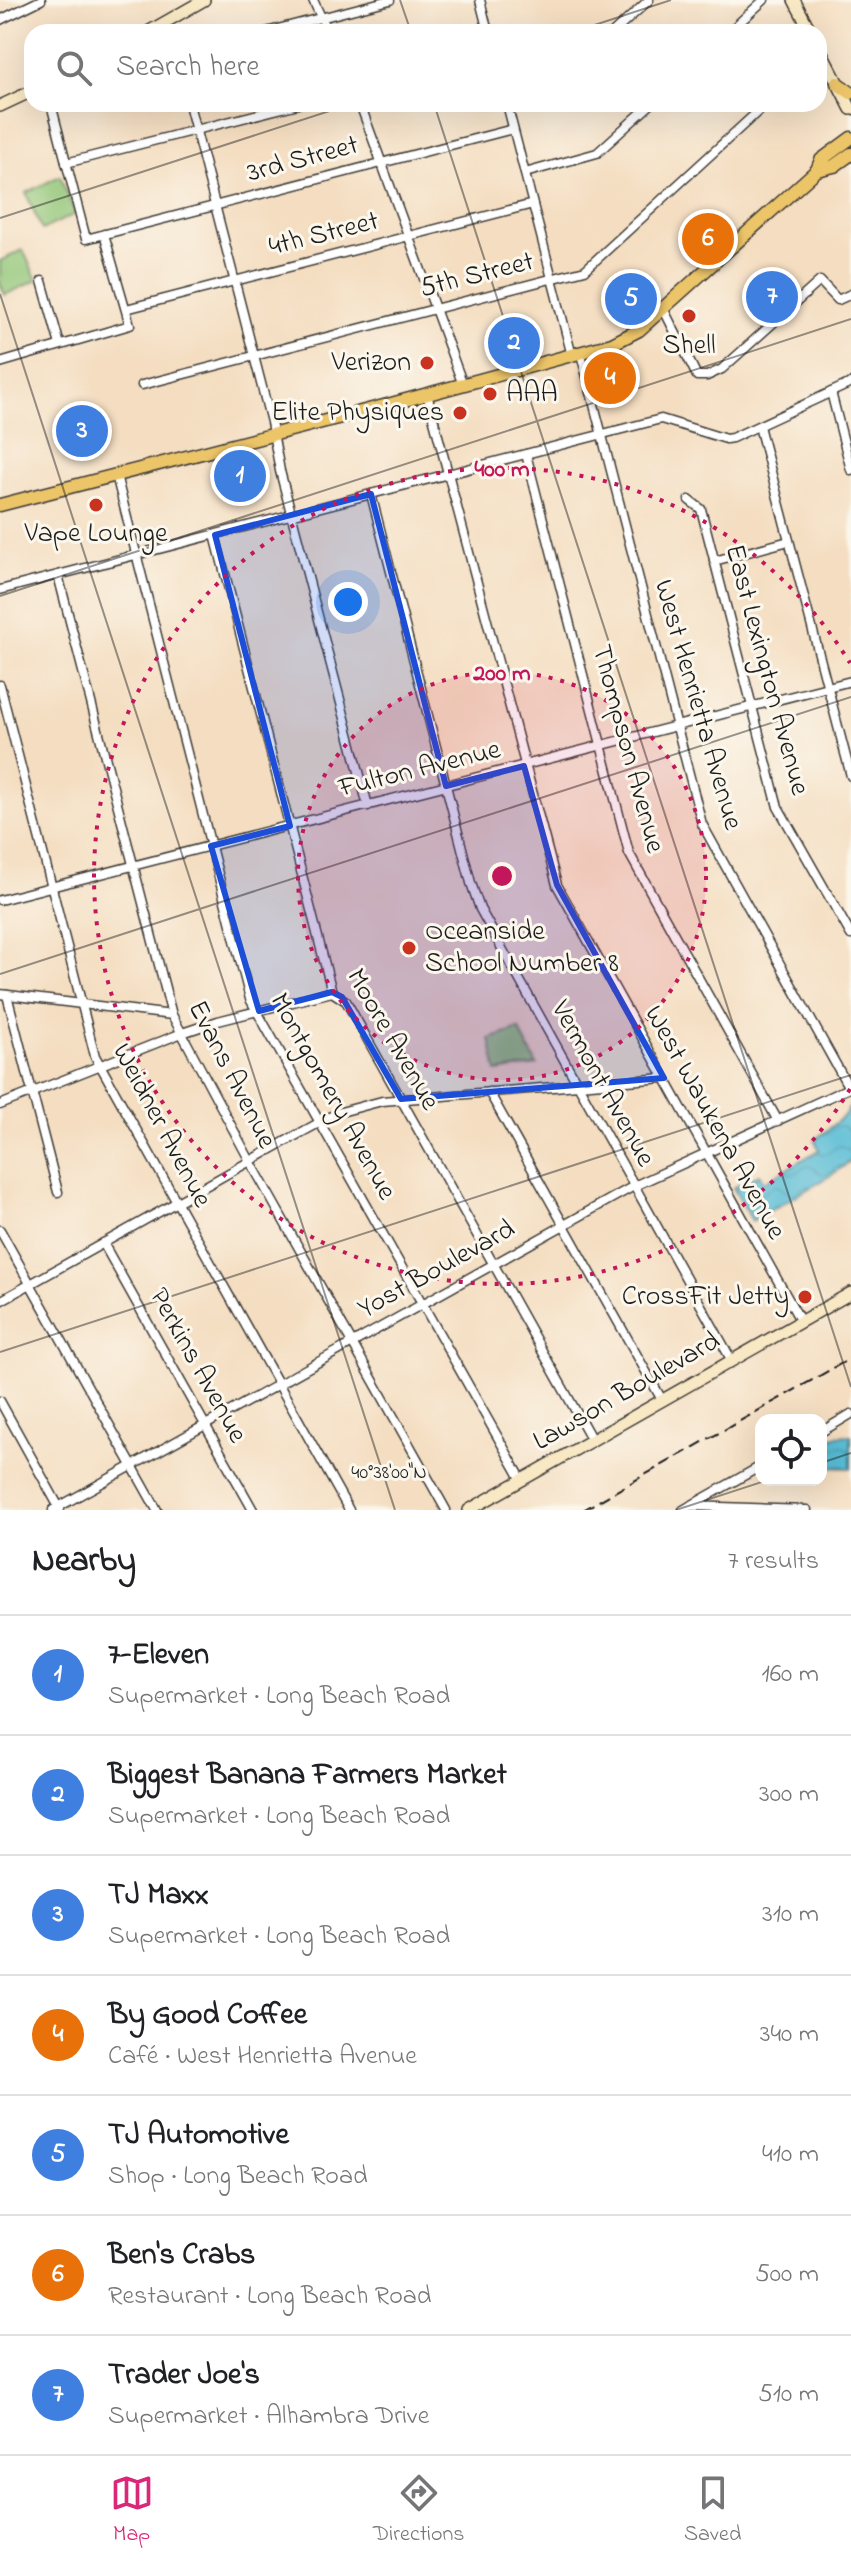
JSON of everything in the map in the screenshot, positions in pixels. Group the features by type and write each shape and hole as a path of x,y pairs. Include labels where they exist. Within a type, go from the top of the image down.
{"main road":[{"path":"172,24 204,0"},
{"path":"794,0 807,24"},
{"path":"827,64 851,109"},
{"path":"837,83 851,93"},
{"path":"0,106 24,95"},
{"path":"0,505 576,355 628,336 817,170 821,160 851,138"},
{"path":"817,170 834,166 851,154"},
{"name":"Lawson Boulevard","path":"469,1510 851,1293"}],"street":[{"path":"0,20 41,0"},
{"path":"313,0 324,24"},
{"path":"297,24 390,0"},
{"path":"480,0 486,24"},
{"path":"623,24 649,0"},
{"path":"738,24 764,0"},
{"path":"0,363 130,325 104,234 86,239 53,112"},
{"path":"191,112 368,806"},
{"path":"66,163 267,112"},
{"path":"363,112 463,385"},
{"name":"West Henrietta Avenue","path":"509,112 552,279 601,434 707,835 850,1087"},
{"path":"525,173 597,153 642,112"},
{"name":"5th Street","path":"142,385 589,267 757,112"},
{"name":"3rd Street","path":"104,234 513,129"},
{"name":"4th Street","path":"126,309 533,204"},
{"path":"42,281 60,345"},
{"path":"663,308 697,376 707,376 722,369 820,281 838,300 851,294"},
{"path":"0,590 661,419 726,439 851,383"},
{"path":"831,392 851,470"},
{"name":"West Waukena Avenue","path":"427,394 557,885 801,1322"},
{"path":"759,426 851,776"},
{"name":"Thompson Avenue","path":"526,454 633,862 778,1121"},
{"name":"Montgomery Avenue","path":"116,475 250,999 522,1480"},
{"name":"Vermont Avenue","path":"371,494 480,909 732,1361"},
{"name":"East Lexington Avenue","path":"689,500 701,509 778,807 851,935"},
{"name":"Moore Avenue","path":"215,535 332,992 346,1001 592,1440"},
{"path":"714,561 789,541"},
{"name":"Evans Avenue","path":"58,575 172,1015 250,1161 446,1510"},
{"name":"Fulton Avenue","path":"0,900 851,681"},
{"name":"Weidner Avenue","path":"0,685 3,707 95,1056 349,1510"},
{"path":"0,1105 182,1033 332,992"},
{"path":"58,1192 4,995 172,1015"},
{"path":"0,1301 321,1122 359,1106 401,1099 664,1078"},
{"name":"Yost Boulevard","path":"58,1509 634,1186 850,1087"},
{"path":"489,1092 662,1400"},
{"path":"0,1230 157,1510"},
{"name":"Perkins Avenue","path":"103,1243 253,1510"},
{"path":"0,1401 58,1509"},
{"path":"827,1428 851,1414"},
{"path":"687,1508 755,1469"},
{"path":"687,1508 807,1510"}],"highlighted area":[{"path":"371,494 446,786 524,766 557,885 664,1078 401,1099 342,997 332,992 259,1011 211,846 290,826 215,535"}],"green space":[{"path":"60,176 75,214 42,230 26,193"},
{"path":"23,250 37,280 5,295 0,283 0,261"},
{"path":"519,1029 537,1065 497,1072 490,1039"}],"water":[{"path":"851,1105 851,1161 752,1221 733,1188 759,1174 764,1182 819,1150 815,1140 845,1115"},
{"path":"851,1435 851,1468 827,1467 827,1440"}],"railway":[{"path":"583,1510 851,1358"}],"place":[{"name":"Ben's Crabs","path":"708,239"},
{"name":"Trader Joe's","path":"772,297"},
{"name":"TJ Automotive","path":"631,299"},
{"name":"Shell","path":"689,316"},
{"name":"Biggest Banana Farmers Market","path":"514,343"},
{"name":"Verizon","path":"427,363"},
{"name":"By Good Coffee","path":"610,378"},
{"name":"AAA","path":"490,394"},
{"name":"Elite Physiques","path":"460,413"},
{"name":"TJ Maxx","path":"82,431"},
{"name":"7-Eleven","path":"240,476"},
{"name":"Vape Lounge","path":"96,505"},
{"name":"Oceanside School Number 8","path":"409,948"},
{"name":"CrossFit Jetty","path":"805,1297"}]}
